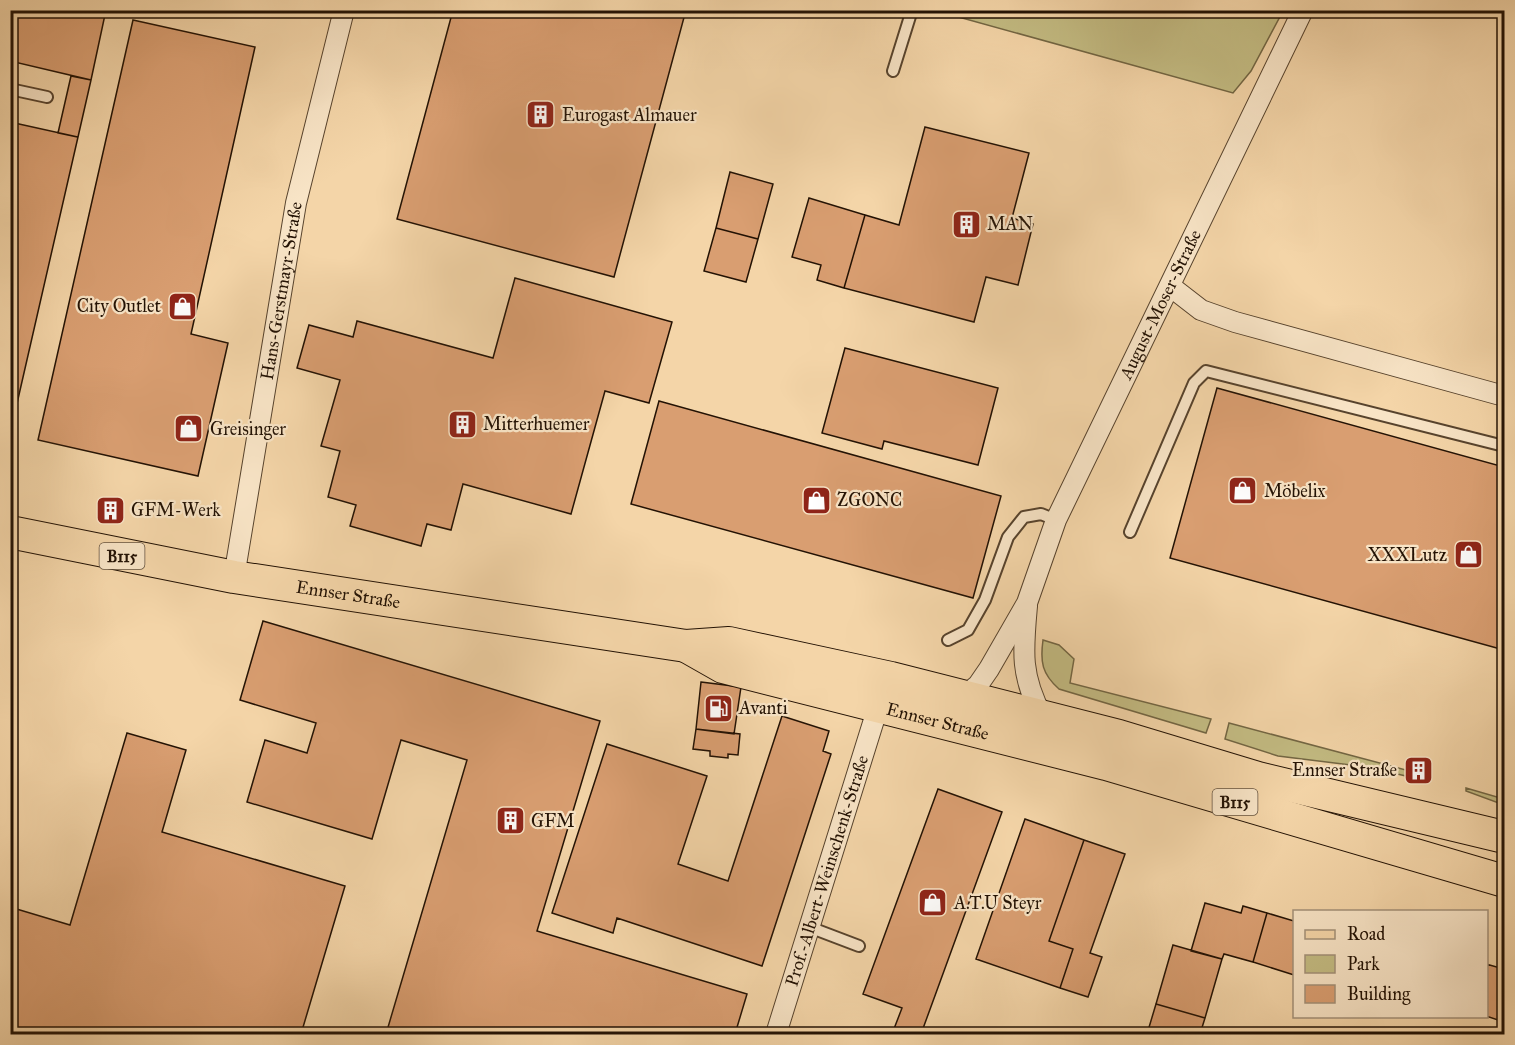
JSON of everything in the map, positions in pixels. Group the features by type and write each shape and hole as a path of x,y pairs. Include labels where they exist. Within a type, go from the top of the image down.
{"main road":[{"name":"Ennser Straße","path":"10,532 234,577 686,646 729,643 965,696 1119,736 1258,778 1504,837"},
{"name":"Ennser Straße","path":"686,646 723,667 1106,764 1504,881"}],"street":[{"name":"Hans-Gerstmayr-Straße","path":"234,577 296,203 344,10"},
{"name":"August-Moser-Straße","path":"965,696 978,685 989,669 1027,603 1056,520 1303,10"},
{"path":"1170,286 1201,310 1235,322 1504,396"},
{"name":"August-Moser-Straße","path":"1027,603 1023,649 1025,675 1032,697 1042,716"},
{"name":"Prof.-Albert-Weinschenk-Straße","path":"776,1035 878,707"}],"lane":[{"path":"893,71 912,10"},
{"path":"10,89 46,97"},
{"path":"1130,532 1194,383 1206,371 1504,446"},
{"path":"948,640 968,630 985,600 1008,537 1023,517 1041,514 1056,520"},
{"path":"808,927 859,946"}],"green space":[{"path":"937,11 1283,11 1251,71 1233,93"},
{"path":"1043,640 1059,645 1074,659 1070,683 1211,719 1206,733 1059,689 1049,678 1044,667"},
{"path":"1229,723 1406,770 1406,776 1367,767 1278,756 1225,739"},
{"path":"1466,788 1504,799 1504,805 1466,791"}],"building":[{"path":"10,10 106,10 91,80 10,61"},
{"name":"Eurogast Almauer","path":"453,10 686,10 614,277 397,219"},
{"path":"133,20 255,47 191,334 228,343 198,476 38,440"},
{"path":"71,76 91,80 78,137 58,133"},
{"path":"10,122 78,137 10,434"},
{"name":"MAN","path":"925,127 1029,153 1012,218 1033,224 1018,285 986,277 974,322 844,288 865,215 899,225"},
{"path":"730,172 773,184 758,239 716,228"},
{"path":"809,198 865,215 844,288 817,280 821,265 792,257"},
{"path":"716,228 758,239 746,282 704,271"},
{"name":"Mitterhuemer","path":"515,278 672,322 649,403 605,391 571,514 463,484 451,530 427,524 421,546 350,526 356,505 328,497 340,451 321,446 340,380 297,368 309,325 353,337 357,321 493,358"},
{"path":"845,348 998,388 978,465 884,441 882,449 822,433"},
{"path":"1217,388 1504,467 1504,650 1170,558"},
{"name":"ZGONC","path":"659,401 1001,496 973,598 631,504"},
{"name":"GFM-Werk","path":"99,504 122,509 120,517 98,512"},
{"name":"GFM","path":"263,621 600,721 537,931 747,994 735,1034 386,1034 467,760 401,740 372,839 247,802 265,740 307,753 316,723 240,700"},
{"name":"Avanti","path":"701,682 741,687 734,734 696,729"},
{"path":"782,716 829,731 823,751 831,754 762,966 617,918 613,933 552,913 607,744 707,776 678,864 728,881"},
{"path":"696,729 740,734 738,755 728,754 728,758 710,756 710,751 693,749"},
{"path":"127,733 186,750 162,832 345,886 301,1034 10,1034 10,907 70,925"},
{"name":"Ennser Straße","path":"1410,764 1428,769 1427,776 1408,771"},
{"name":"A.T.U Steyr","path":"938,789 1002,812 921,1034 892,1034 902,1008 863,994"},
{"path":"1025,819 1084,840 1049,941 1073,949 1060,988 976,959"},
{"path":"1084,840 1125,854 1090,953 1102,957 1088,997 1060,988 1073,949 1049,941"},
{"path":"1205,903 1241,913 1243,906 1267,913 1253,962 1224,954 1222,959 1191,951"},
{"path":"1267,913 1293,921 1293,975 1253,962"},
{"path":"1173,945 1222,959 1205,1018 1156,1004"},
{"path":"1488,965 1504,969 1504,1022 1488,1017"},
{"path":"1156,1004 1205,1018 1200,1034 1147,1034"}],"place":[{"name":"Eurogast Almauer","path":"541,115"},
{"name":"MAN","path":"966,224"},
{"name":"City Outlet","path":"182,306"},
{"name":"Mitterhuemer","path":"462,424"},
{"name":"Greisinger","path":"189,429"},
{"name":"Möbelix","path":"1243,491"},
{"name":"ZGONC","path":"816,500"},
{"name":"GFM-Werk","path":"110,510"},
{"name":"XXXLutz","path":"1468,555"},
{"name":"Avanti","path":"718,708"},
{"name":"Ennser Straße","path":"1418,770"},
{"name":"GFM","path":"510,821"},
{"name":"A.T.U Steyr","path":"933,903"}]}
